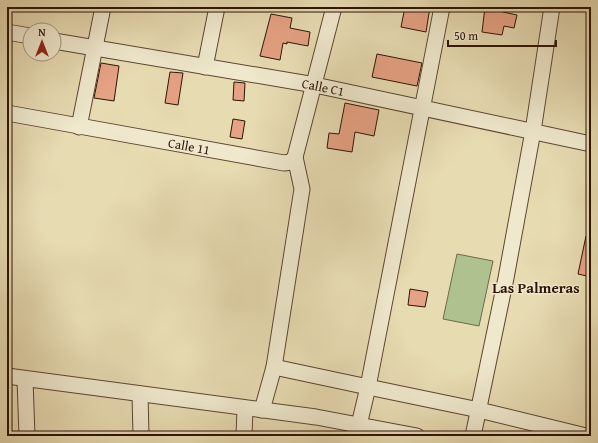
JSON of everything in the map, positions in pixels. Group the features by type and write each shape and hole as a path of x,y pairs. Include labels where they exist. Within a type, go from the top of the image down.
{"street":[{"path":"79,127 103,7"},
{"path":"205,66 217,7"},
{"path":"262,410 274,366 302,189 296,157 334,7"},
{"path":"356,430 368,388 442,7"},
{"path":"473,436 506,278 533,131 552,7"},
{"path":"7,32 22,35"},
{"name":"Calle C1","path":"62,43 315,85 591,144"},
{"name":"Calle 11","path":"7,113 284,163 291,162 296,157"},
{"path":"274,366 368,388 479,410 586,436"},
{"path":"7,376 316,417 356,430 417,436"},
{"path":"25,379 27,436"},
{"path":"140,394 141,436"},
{"path":"244,436 245,408"}],"green space":[{"path":"457,254 493,261 479,326 443,319"}],"building":[{"path":"405,7 430,7 426,32 401,27"},
{"path":"485,7 504,9 503,12 517,15 514,28 504,26 502,35 482,32"},
{"path":"271,14 292,18 290,28 310,32 308,46 287,42 287,44 283,43 280,60 260,56"},
{"path":"377,54 422,63 417,86 372,77"},
{"path":"101,63 119,66 114,101 94,98"},
{"path":"170,72 183,73 178,105 165,103"},
{"path":"234,82 245,83 244,101 233,100"},
{"path":"345,103 379,110 374,136 355,132 352,152 327,148 329,133 339,134"},
{"path":"233,119 245,121 242,139 230,137"},
{"path":"586,236 591,236 591,277 578,274"},
{"path":"410,289 428,292 425,307 408,305"}],"district":[{"name":"Las Palmeras","path":"536,288"}]}
